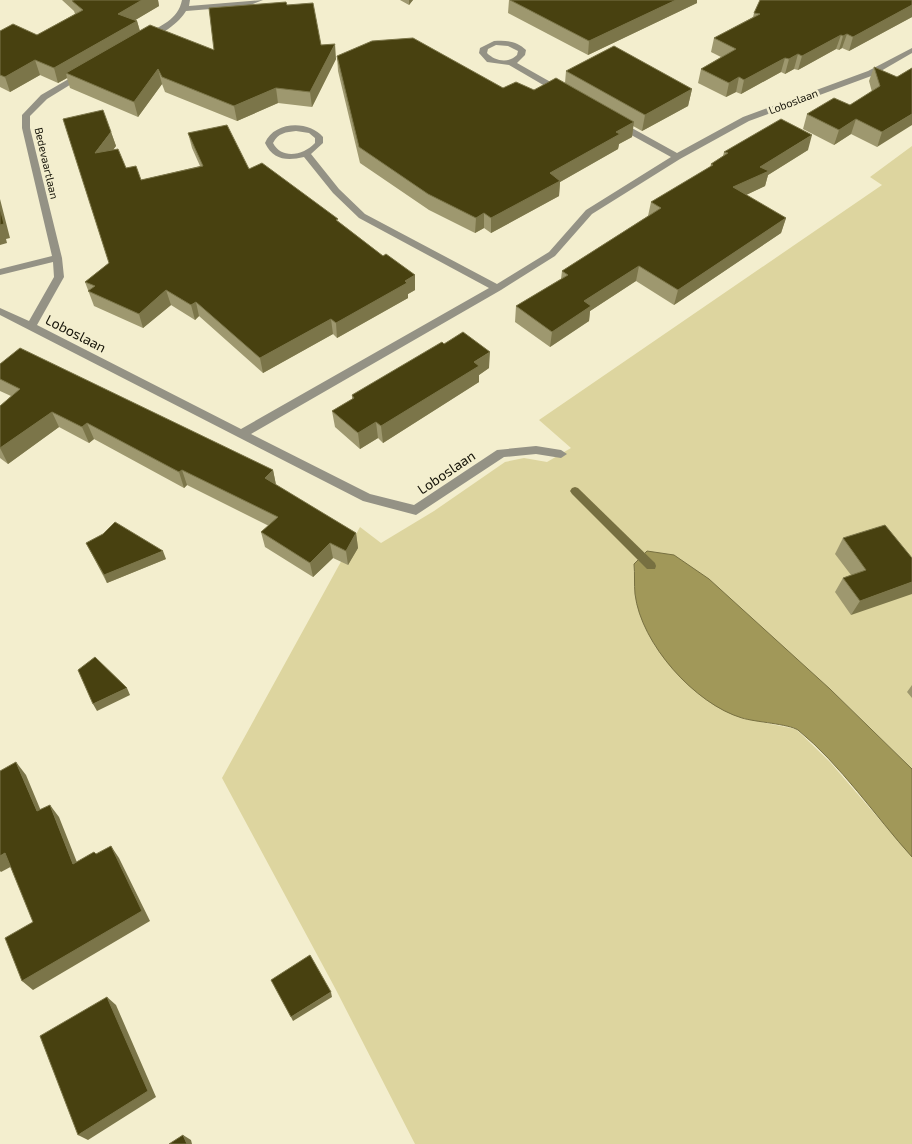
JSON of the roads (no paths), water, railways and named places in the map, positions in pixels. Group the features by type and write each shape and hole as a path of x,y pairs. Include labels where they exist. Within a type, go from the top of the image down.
{"street":[{"path":"139,42 170,24 186,5 248,4 259,0"},
{"name":"Loboslaan","path":"241,434 497,288 552,254 589,212 677,157 746,119 871,73 912,50"},
{"path":"510,62 566,94"},
{"name":"Bedevaartlaan","path":"57,258 26,128 26,114 44,97 92,70"},
{"path":"608,118 677,157"},
{"path":"288,129 312,131 318,137 319,143 316,148 306,154 289,157 282,156 275,152 268,143 273,135 288,129"},
{"path":"306,154 336,191 362,216 497,288"},
{"path":"0,272 57,258"},
{"name":"Loboslaan","path":"31,326 59,277 57,258"},
{"name":"Loboslaan","path":"0,311 367,498 416,510 501,453 536,450 561,454"}],"waterway":[{"path":"575,491 651,566"}]}
